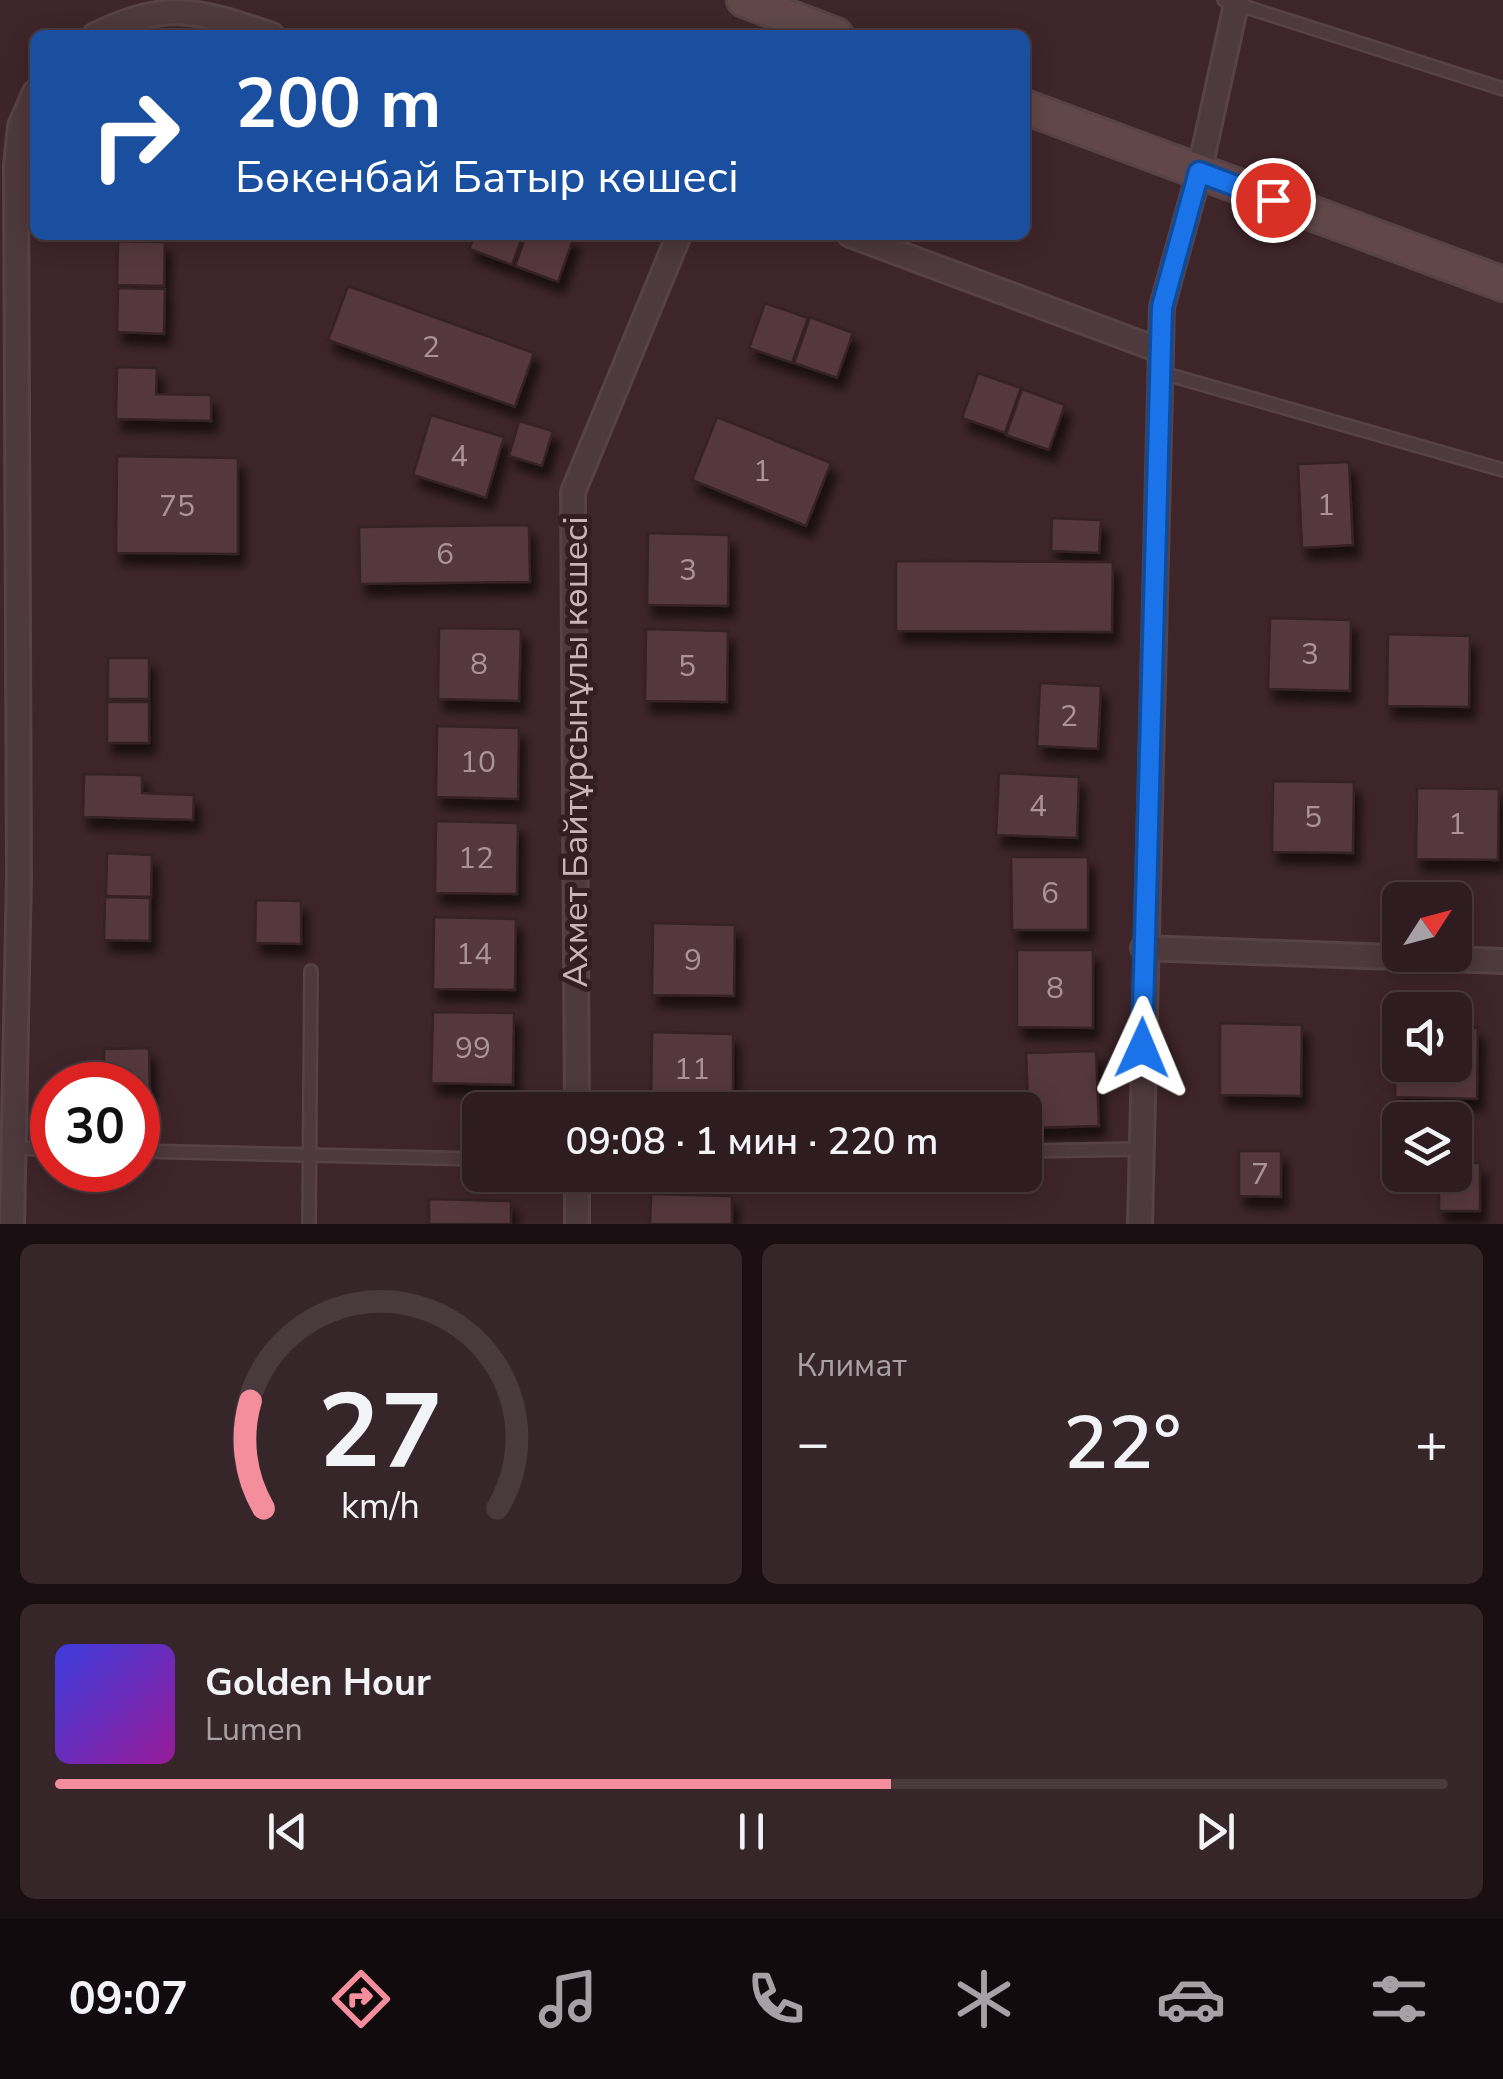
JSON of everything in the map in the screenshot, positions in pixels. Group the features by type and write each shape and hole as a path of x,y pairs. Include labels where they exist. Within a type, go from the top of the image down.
{"main road":[{"path":"744,0 823,30"},
{"path":"1030,109 1503,284"}],"street":[{"path":"1140,1224 1143,948 1162,307 1199,172 1232,2"},
{"path":"103,30 127,16 164,7 205,12 257,30"},
{"path":"12,1224 19,874 9,596 16,166 20,126 30,103"},
{"name":"Ахмет Байтұрсынұлы көшесі","path":"577,1092 573,492 677,240"},
{"path":"862,240 1159,361"},
{"path":"1143,948 1503,961"},
{"path":"577,1192 577,1224"}],"lane":[{"path":"1232,2 1503,89"},
{"path":"1159,361 1503,470"},
{"path":"309,1224 311,971"},
{"path":"13,1148 30,1148"},
{"path":"1042,1151 1140,1149"},
{"path":"160,1152 462,1159"}],"building":[{"path":"473,240 521,240 512,265 469,249"},
{"path":"524,240 573,240 558,282 515,266"},
{"path":"118,241 165,242 164,286 117,285"},
{"path":"348,286 534,353 515,407 328,340"},
{"path":"118,288 165,289 164,334 117,332"},
{"path":"765,303 808,318 792,363 749,348"},
{"path":"810,317 853,333 837,378 794,363"},
{"path":"117,367 157,368 156,394 211,395 211,421 116,419"},
{"path":"978,373 1021,388 1005,433 962,418"},
{"path":"1022,389 1065,405 1049,450 1006,435"},
{"path":"431,415 504,437 486,498 413,475"},
{"path":"717,417 831,463 806,526 692,480"},
{"path":"519,421 553,431 542,466 509,456"},
{"path":"117,456 238,458 238,554 116,553"},
{"path":"1349,462 1353,545 1302,548 1298,464"},
{"path":"1052,518 1101,520 1099,553 1051,551"},
{"path":"529,525 530,582 360,584 359,527"},
{"path":"648,533 729,535 728,606 647,605"},
{"path":"896,561 1113,562 1112,632 896,631"},
{"path":"1270,618 1351,620 1350,691 1268,689"},
{"path":"439,628 521,629 519,701 438,699"},
{"path":"646,629 728,631 727,702 645,701"},
{"path":"1388,634 1470,636 1469,707 1387,706"},
{"path":"108,658 149,658 149,699 108,699"},
{"path":"1040,683 1101,686 1098,749 1037,746"},
{"path":"107,702 149,702 149,743 107,743"},
{"path":"437,726 519,728 518,799 436,797"},
{"path":"999,773 1079,777 1077,838 996,835"},
{"path":"84,774 142,775 142,793 194,795 193,820 83,817"},
{"path":"1273,781 1354,782 1353,853 1272,852"},
{"path":"1417,788 1499,789 1498,860 1416,859"},
{"path":"436,821 518,823 517,894 435,893"},
{"path":"107,853 152,855 151,897 106,896"},
{"path":"1011,857 1088,857 1088,930 1012,930"},
{"path":"105,897 150,898 150,941 104,940"},
{"path":"256,900 301,901 301,944 255,943"},
{"path":"434,917 516,919 515,990 433,989"},
{"path":"653,923 735,925 734,996 652,995"},
{"path":"1017,950 1093,950 1093,1028 1017,1027"},
{"path":"433,1012 514,1013 513,1085 431,1083"},
{"path":"1220,1023 1302,1025 1301,1096 1220,1095"},
{"path":"1472,1028 1478,1028 1477,1099 1395,1097 1395,1082 1472,1082"},
{"path":"652,1032 733,1034 733,1092 651,1092"},
{"path":"149,1048 149,1062 104,1062 104,1049"},
{"path":"1096,1051 1099,1126 1042,1128 1042,1092 1028,1092 1026,1053"},
{"path":"1239,1151 1281,1151 1281,1197 1239,1196"},
{"path":"1472,1163 1480,1163 1480,1211 1439,1211 1439,1192 1472,1192"},
{"path":"651,1194 732,1196 732,1224 650,1224"},
{"path":"429,1199 511,1201 511,1224 429,1224"}],"route":[{"path":"1142,1048 1162,307 1199,172 1273,200"}]}
